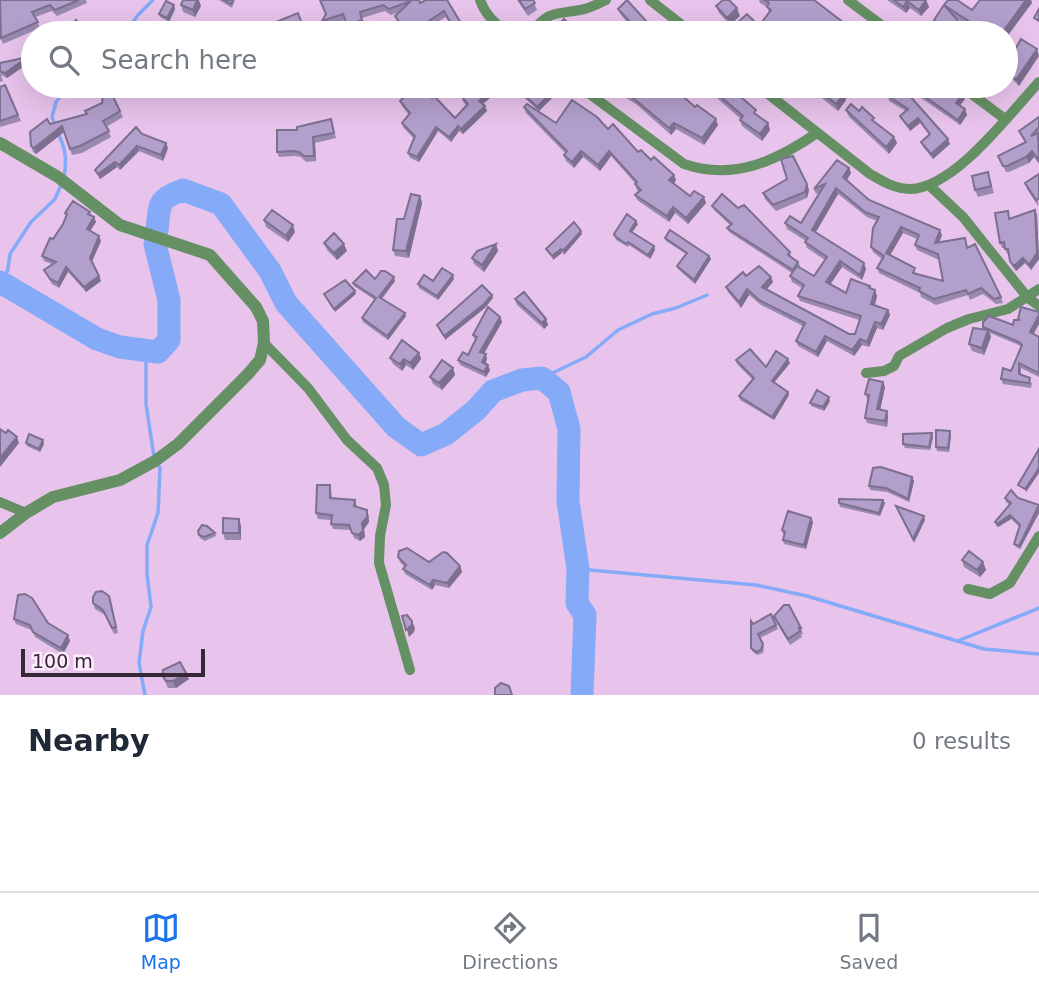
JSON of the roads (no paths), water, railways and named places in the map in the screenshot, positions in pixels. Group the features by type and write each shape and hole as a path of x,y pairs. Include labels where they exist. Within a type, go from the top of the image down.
{"street":[{"path":"480,0 493,21"},
{"path":"541,21 556,13 581,10 606,0"},
{"path":"650,0 677,21"},
{"path":"848,0 876,21"},
{"path":"773,98 870,174 887,184 912,189 930,186 966,160 984,144 1039,82"},
{"path":"595,98 684,164 699,170 727,172 751,167 791,149 817,133"},
{"path":"977,98 1005,119"},
{"path":"0,143 58,177 120,225 210,255 256,307 263,321 264,343 260,360 248,374 178,444 155,461 120,480 53,497 0,533"},
{"path":"930,186 963,217 1028,298 1039,306"},
{"path":"866,373 884,371 894,366 899,356 947,328 1007,309 1039,289"},
{"path":"264,343 308,388 347,440 377,468 384,485 386,505 380,536 380,563 410,670"},
{"path":"0,502 26,513"},
{"path":"968,589 989,594 1007,586 1039,536"}],"waterway":[{"path":"134,21 153,0"},
{"path":"59,98 52,117 65,152 64,178"},
{"path":"2,283 10,254 31,222 55,199 61,185"},
{"path":"157,230 161,204 175,193 183,190 221,204 270,271 286,303 396,427 421,445 446,434 476,410 493,391 522,380 542,378 559,392 569,429 568,501 578,569 577,603 585,615 582,695"},
{"path":"0,282 97,339 120,347 158,352 169,340 169,300 155,244"},
{"path":"542,378 586,357 618,330 652,314 676,308 707,295"},
{"path":"146,349 146,404 154,457"},
{"path":"145,695 139,663 143,631 151,607 147,545 158,513 160,468 157,464"},
{"path":"578,569 756,585 807,596 984,649 1039,654"},
{"path":"960,640 1039,608"}]}
